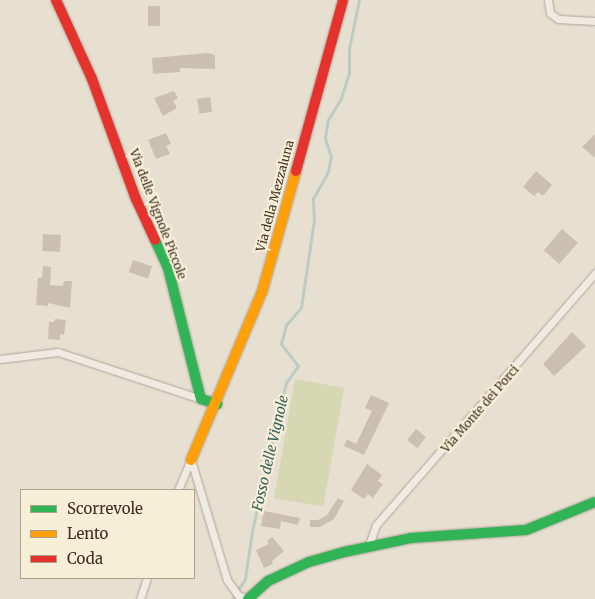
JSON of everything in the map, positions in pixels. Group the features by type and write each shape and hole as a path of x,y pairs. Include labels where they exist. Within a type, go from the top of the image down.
{"street":[{"name":"Via delle Vignole Piccole","path":"56,0 92,79 136,199 168,268 201,399"},
{"name":"Via della Mezzaluna","path":"178,489 219,399 262,292 343,0"},
{"path":"548,0 550,13 558,19 595,21"},
{"name":"Via Monte dei Porci","path":"369,545 376,526 595,273"},
{"path":"0,359 58,352 201,399 219,399"},
{"path":"191,460 227,580 238,595 247,599 268,581 309,562 369,545 443,535 526,530 595,502"},
{"path":"140,599 146,579"}],"green space":[{"path":"295,379 344,388 323,507 274,498"}],"building":[{"path":"148,6 160,6 160,26 148,26"},
{"path":"208,53 215,55 215,69 180,68 180,72 153,74 152,58"},
{"path":"174,91 178,98 173,101 177,108 163,116 154,98"},
{"path":"210,97 212,112 199,114 197,99"},
{"path":"166,133 171,144 166,146 170,154 156,159 148,140"},
{"path":"595,134 595,158 582,147"},
{"path":"536,171 552,185 543,196 538,192 534,196 523,187"},
{"path":"562,229 578,243 559,264 544,250"},
{"path":"43,234 61,235 60,252 42,251"},
{"path":"133,260 152,266 148,279 129,272"},
{"path":"43,266 51,267 50,285 63,286 64,281 72,281 70,308 48,303 48,306 36,305 38,278 42,278"},
{"path":"55,319 66,320 64,335 60,334 60,340 48,339 49,322 54,322"},
{"path":"572,332 586,346 554,376 543,364"},
{"path":"371,395 389,403 364,455 344,446 347,439 356,444 372,411 365,408"},
{"path":"416,429 426,437 417,448 407,440"},
{"path":"367,464 382,475 378,481 383,484 373,498 368,494 364,499 351,490"},
{"path":"338,498 344,501 334,519 320,527 310,527 310,520 318,520 327,515"},
{"path":"264,511 300,518 298,525 281,521 280,529 261,526"},
{"path":"272,537 284,551 272,561 273,564 264,568 256,550 269,544 267,541"}],"waterway":[{"name":"Fosso delle Vignole","path":"232,599 245,579 252,531 286,383 298,366 281,344 286,325 301,308 314,220 313,199 328,172 331,157 325,138 328,120 341,98 349,74 349,49 359,0"}],"traffic: fast":[{"path":"155,240 168,268 201,399 217,404"},
{"path":"248,599 268,581 309,562 344,552 411,538 526,530 595,502"}],"traffic: slow":[{"path":"191,460 262,292 296,171"}],"traffic: jam":[{"path":"56,0 92,79 136,199 155,240"},
{"path":"296,171 343,0"}]}
